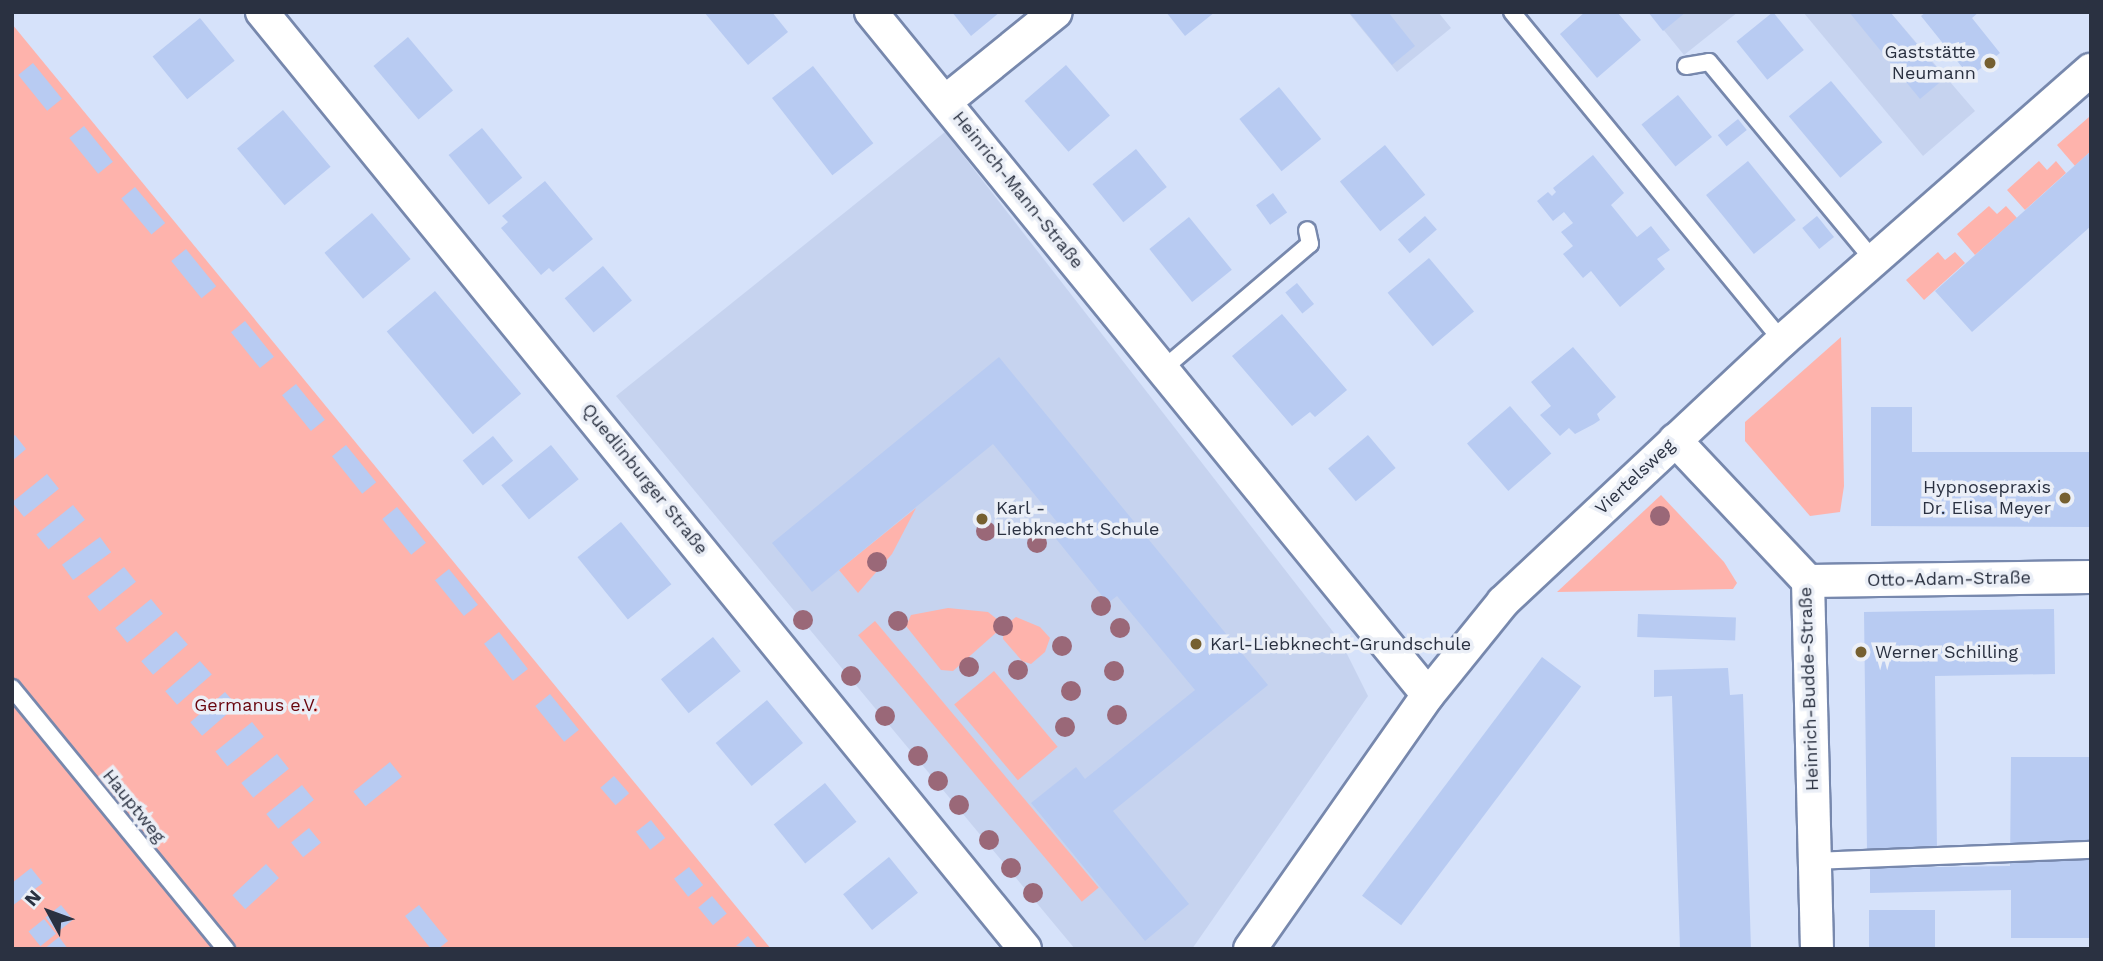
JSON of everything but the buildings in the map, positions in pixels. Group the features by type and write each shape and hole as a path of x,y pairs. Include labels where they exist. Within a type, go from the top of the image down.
{"street":[{"name":"Quedlinburger Straße","path":"262,12 1025,949"},
{"name":"Heinrich-Mann-Straße","path":"872,12 1427,695"},
{"path":"946,101 1056,12"},
{"name":"Viertelsweg","path":"1250,949 1427,695 1503,602 1782,341 2091,70"},
{"name":"Heinrich-Budde-Straße","path":"1675,440 1808,581 1817,949"},
{"name":"Otto-Adam-Straße","path":"1808,581 2091,577"}],"lane":[{"path":"1512,12 1782,341"},
{"path":"1686,66 1709,62 1874,261"},
{"path":"1163,369 1310,244 1307,230"},
{"name":"Hauptweg","path":"12,688 226,949"},
{"path":"1815,861 2091,850"}],"shaded area":[{"path":"1348,12 1438,12 1451,28 1397,72"},
{"path":"1649,12 1738,12 1684,55"},
{"path":"1803,12 1890,12 1975,111 1923,156"},
{"name":"Karl - Liebknecht Schule","path":"945,132 1341,642 1368,696 1192,949 1075,949 616,396"}],"green space":[{"name":"Germanus e.V.","path":"12,24 234,294 771,949 12,949"},
{"path":"2089,117 2091,151 2075,166 2057,145"},
{"path":"2039,161 2047,170 2056,161 2066,173 2025,210 2007,190"},
{"path":"1989,206 1997,214 2006,206 2017,218 1975,255 1957,234"},
{"path":"1938,252 1945,260 1955,252 1965,263 1924,300 1906,280"},
{"path":"1841,337 1844,486 1840,512 1810,516 1745,441 1745,422"},
{"path":"1661,495 1724,562 1737,583 1733,589 1557,592"},
{"path":"916,508 892,554 858,593 839,570"},
{"path":"948,608 988,612 998,620 998,631 953,671 941,670 906,626 911,615"},
{"path":"1016,617 1040,627 1050,638 1045,652 1031,664 1022,661 1003,639 1004,626"},
{"path":"875,621 1099,888 1082,902 858,635"},
{"path":"994,671 1058,747 1018,780 954,704"}],"place":[{"name":"Gaststätte Neumann","path":"1990,63"},
{"name":"Hypnosepraxis Dr. Elisa Meyer","path":"2065,498"},
{"name":"Karl - Liebknecht Schule","path":"982,519"},
{"name":"Karl-Liebknecht-Grundschule","path":"1196,644"},
{"name":"Werner Schilling","path":"1861,652"}]}
